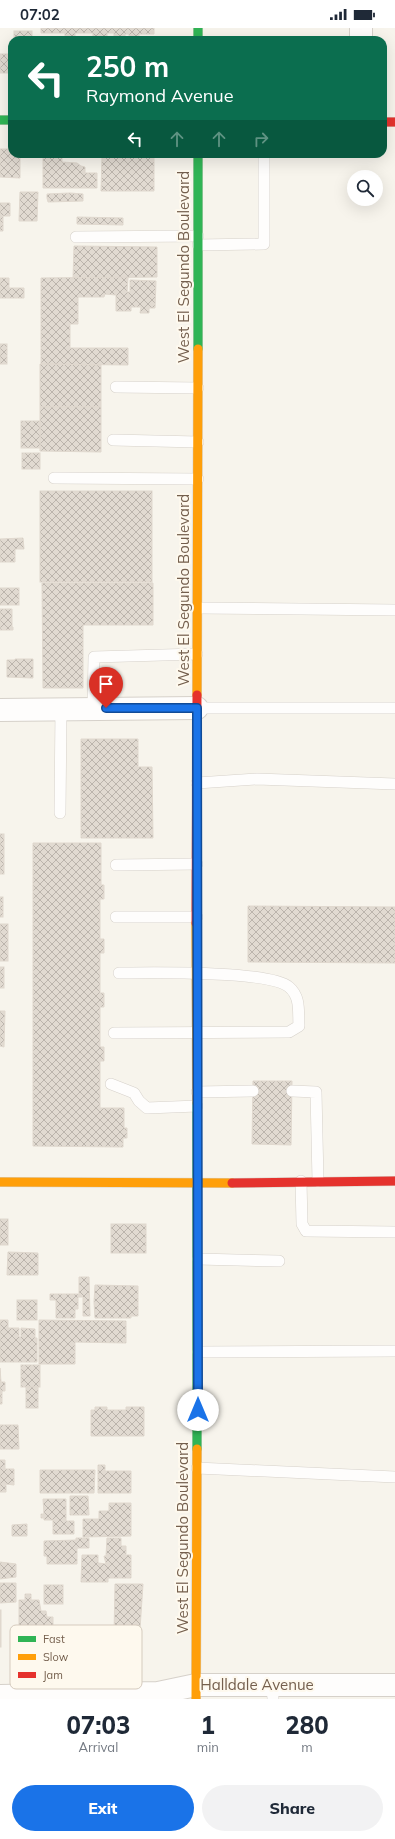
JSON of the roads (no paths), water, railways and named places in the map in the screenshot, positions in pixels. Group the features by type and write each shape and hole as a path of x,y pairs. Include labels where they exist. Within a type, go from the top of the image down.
{"main road":[{"name":"West El Segundo Boulevard","path":"196,1692 198,1352 198,158"},
{"path":"0,1182 197,1183 395,1181"}],"street":[{"path":"0,710 61,708 197,708"},
{"name":"Halldale Avenue","path":"0,1696 272,1692 395,1685"}],"lane":[{"path":"76,238 264,244 264,158"},
{"path":"116,387 198,388"},
{"path":"113,440 198,442"},
{"path":"54,478 198,478"},
{"path":"198,608 395,610"},
{"path":"93,708 94,657 197,654"},
{"path":"60,813 61,708"},
{"path":"197,708 395,708"},
{"path":"197,783 257,779 395,784"},
{"path":"116,865 197,864"},
{"path":"116,917 197,917"},
{"path":"114,1033 289,1032 299,1026 298,998 288,986 274,981 246,976 119,973"},
{"path":"111,1084 134,1093 139,1101 147,1108 197,1106"},
{"path":"197,1092 253,1091"},
{"path":"292,1091 316,1092 318,1181"},
{"path":"301,1181 302,1224 306,1231 395,1232"},
{"path":"198,1259 279,1261"},
{"path":"198,1352 395,1351"},
{"path":"197,1468 395,1477"}]}
